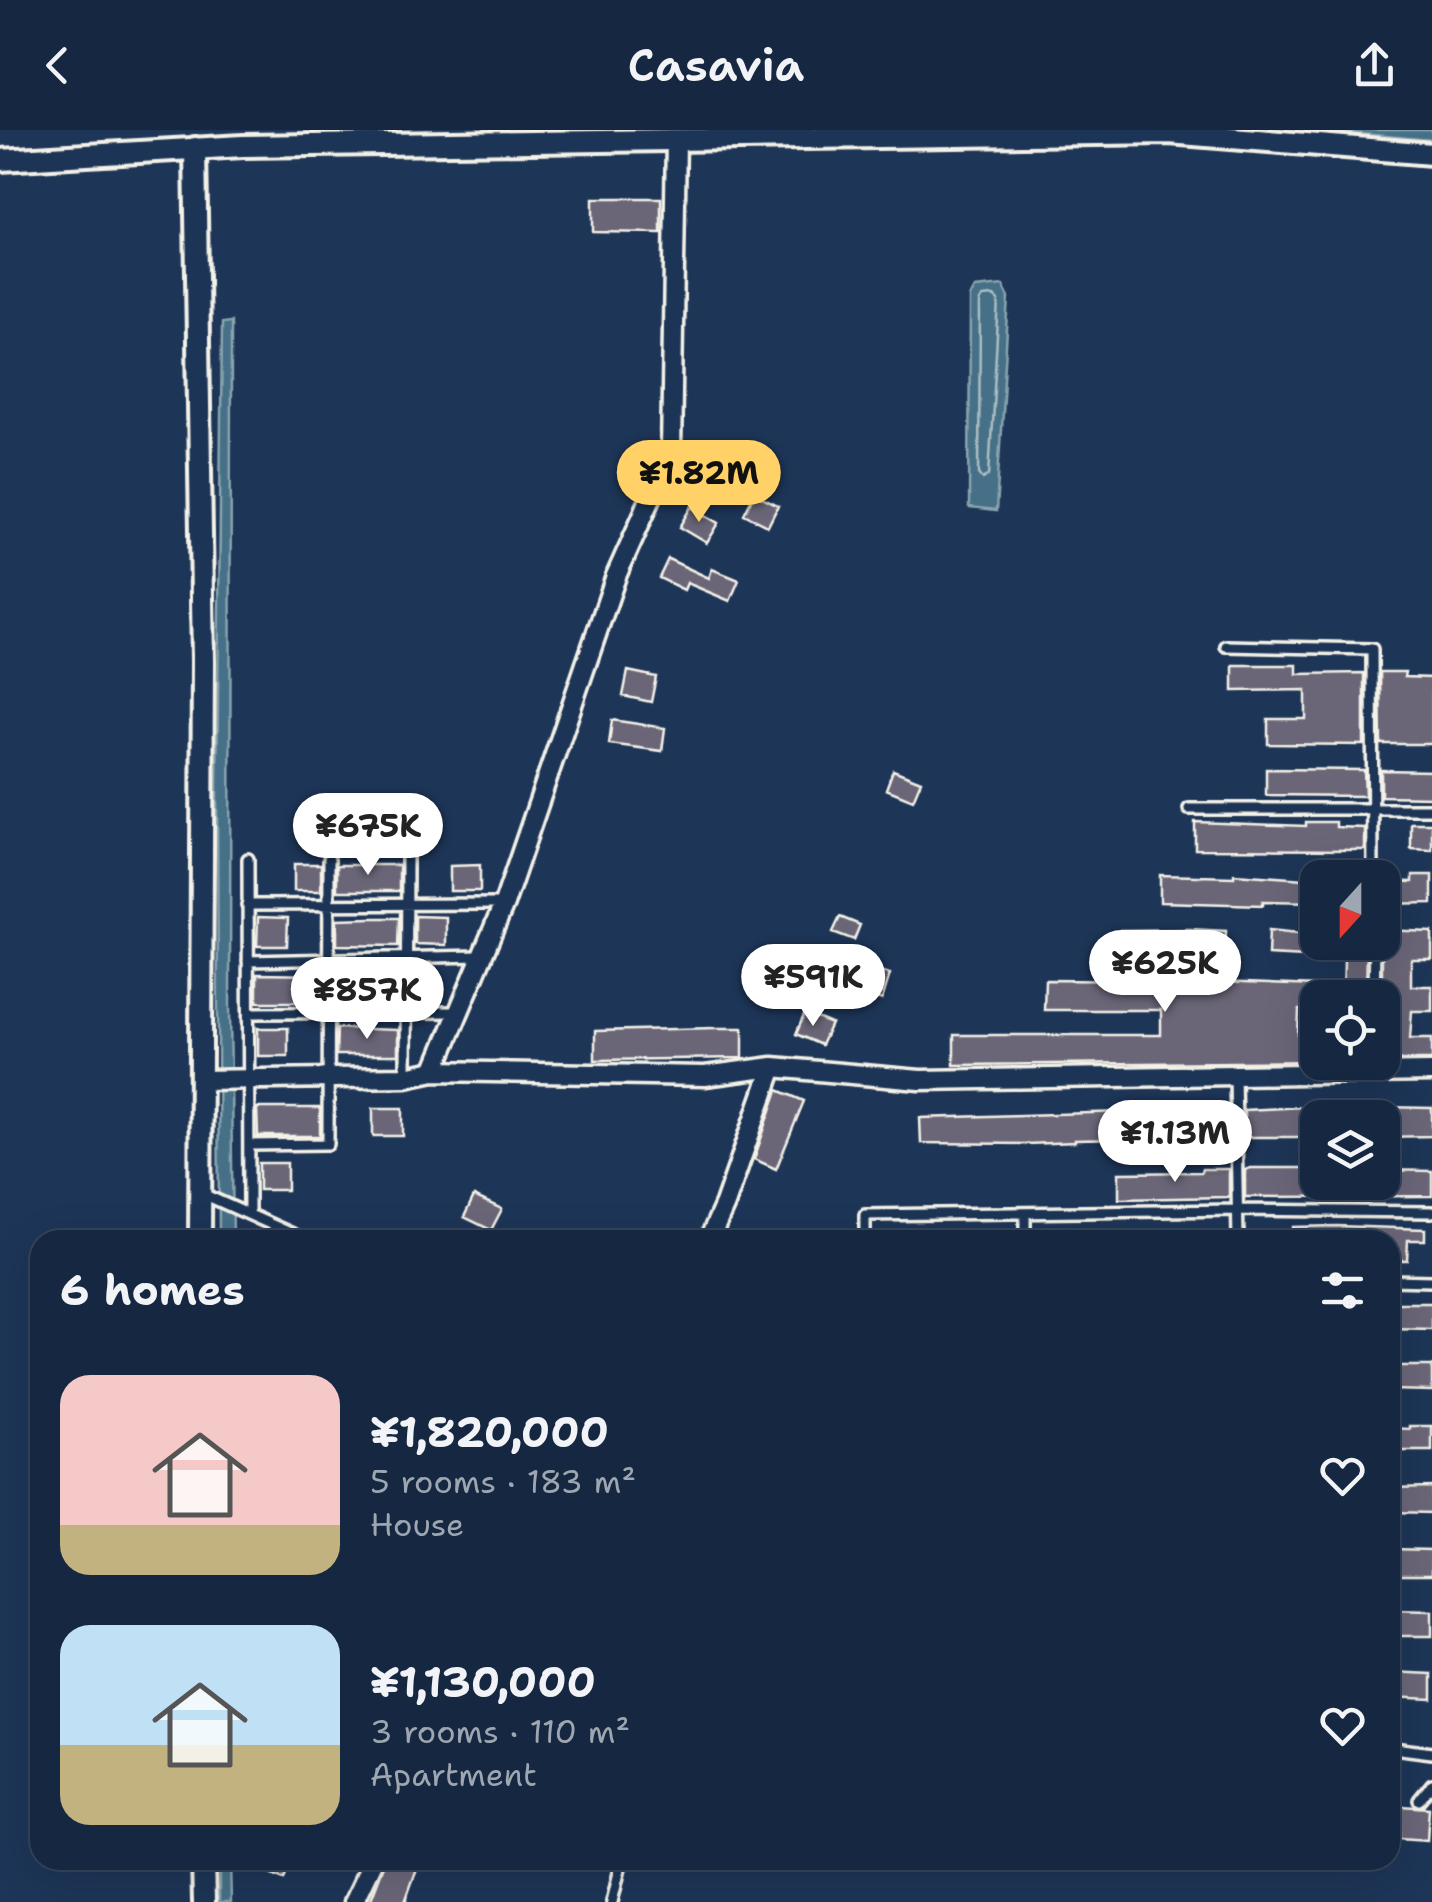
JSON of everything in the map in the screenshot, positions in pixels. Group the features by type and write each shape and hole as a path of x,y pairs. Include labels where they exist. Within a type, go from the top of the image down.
{"street":[{"path":"0,160 195,148 244,138 676,139 1169,133 1432,154"},
{"path":"434,1070 504,904 616,576 671,452 676,139"},
{"path":"195,148 208,1196 202,1230"},
{"path":"206,1079 406,1077 434,1070 705,1076 773,1066 920,1080 1300,1071"},
{"path":"713,1230 773,1066"},
{"path":"1400,1070 1432,1072"},
{"path":"204,1870 204,1902"},
{"path":"354,1902 369,1870"}],"lane":[{"path":"1226,646 1372,648 1373,860"},
{"path":"1189,809 1432,808"},
{"path":"406,1077 407,858"},
{"path":"248,859 249,1014 242,1078 250,1145 250,1214"},
{"path":"250,1145 328,1144 329,860"},
{"path":"246,905 504,904"},
{"path":"248,961 482,956"},
{"path":"249,1014 459,1012"},
{"path":"1235,1074 1238,1230"},
{"path":"208,1196 284,1230"},
{"path":"865,1230 865,1215 1238,1210 1432,1212"},
{"path":"1025,1214 1025,1230"},
{"path":"1400,1280 1432,1281"},
{"path":"1400,1749 1432,1752"},
{"path":"1419,1800 1432,1784"},
{"path":"612,1902 620,1870"}],"water":[{"path":"1316,130 1432,130 1432,140"},
{"path":"1003,285 1009,297 996,511 969,508 970,297 975,288"},
{"path":"231,322 233,1230 219,1230 217,795 222,323"},
{"path":"219,1870 230,1870 231,1902 219,1902"}],"building":[{"path":"593,198 661,198 661,233 593,232"},
{"path":"754,494 778,506 768,526 744,514"},
{"path":"692,507 719,523 707,543 680,527"},
{"path":"668,559 709,578 712,569 739,580 730,601 687,583 684,590 659,578"},
{"path":"1233,665 1297,665 1297,674 1364,673 1364,745 1268,744 1268,719 1306,719 1306,690 1233,691"},
{"path":"628,671 656,677 651,702 623,696"},
{"path":"1380,672 1432,678 1432,744 1381,744"},
{"path":"612,720 665,728 662,751 609,744"},
{"path":"1266,769 1364,770 1365,796 1266,795"},
{"path":"893,770 921,781 913,800 886,789"},
{"path":"1381,770 1432,771 1432,797 1381,796"},
{"path":"1195,822 1306,826 1306,822 1336,822 1336,827 1365,828 1365,850 1195,849"},
{"path":"1411,823 1432,823 1432,850 1411,849"},
{"path":"294,864 321,864 321,891 294,891"},
{"path":"337,865 399,865 399,891 337,891"},
{"path":"480,865 480,891 450,891 450,866"},
{"path":"1160,875 1300,879 1300,902 1263,901 1263,905 1160,902"},
{"path":"1413,875 1432,875 1432,903 1400,904 1400,882 1413,882"},
{"path":"415,916 446,917 446,945 415,944"},
{"path":"258,917 288,918 287,946 257,946"},
{"path":"840,917 860,925 854,940 833,932"},
{"path":"399,918 398,946 337,945 337,919"},
{"path":"1120,930 1226,931 1225,957 1191,956 1191,981 1300,985 1300,1061 954,1065 954,1035 1161,1035 1161,1010 1044,1010 1045,980 1161,981 1162,956 1120,956"},
{"path":"1269,930 1300,933 1300,957 1268,955"},
{"path":"1400,931 1432,932 1432,959 1411,959 1411,986 1432,986 1432,1011 1412,1011 1410,1038 1432,1038 1432,1060 1400,1060 1400,980 1382,980 1382,960 1400,960"},
{"path":"826,956 890,974 882,1000 819,978"},
{"path":"1344,960 1367,960 1366,980 1343,980"},
{"path":"337,973 398,973 398,1002 337,1001"},
{"path":"257,974 320,975 320,1002 257,1002"},
{"path":"805,1013 831,1024 821,1045 796,1034"},
{"path":"258,1028 288,1028 288,1056 258,1056"},
{"path":"337,1028 398,1030 398,1055 336,1055"},
{"path":"743,1028 743,1058 595,1060 595,1031"},
{"path":"778,1090 804,1101 776,1169 754,1159"},
{"path":"1300,1107 1300,1137 1244,1137 1244,1110"},
{"path":"1400,1107 1432,1108 1432,1136 1400,1137"},
{"path":"257,1108 320,1108 320,1136 258,1136"},
{"path":"373,1108 403,1108 403,1136 373,1136"},
{"path":"1228,1109 1228,1137 1027,1144 921,1143 920,1118"},
{"path":"259,1163 287,1163 287,1190 259,1190"},
{"path":"1300,1168 1300,1197 1245,1197 1245,1170"},
{"path":"1229,1169 1229,1197 1119,1199 1119,1173"},
{"path":"1400,1170 1432,1171 1432,1196 1400,1196"},
{"path":"474,1196 502,1209 491,1230 464,1217"},
{"path":"1293,1227 1425,1229 1425,1240 1408,1240 1407,1260 1400,1260 1400,1230"},
{"path":"1400,1303 1432,1303 1432,1330 1400,1329"},
{"path":"1400,1366 1432,1366 1432,1391 1400,1390"},
{"path":"1432,1426 1432,1451 1400,1451 1400,1428"},
{"path":"1432,1487 1432,1513 1400,1512 1400,1488"},
{"path":"1400,1549 1432,1550 1432,1574 1400,1574"},
{"path":"1400,1610 1432,1611 1432,1636 1400,1636"},
{"path":"1400,1672 1432,1674 1432,1699 1400,1697"},
{"path":"1401,1806 1429,1808 1427,1841 1400,1839"},
{"path":"260,1870 288,1870 284,1880"},
{"path":"382,1870 416,1870 405,1902 370,1902"}]}
